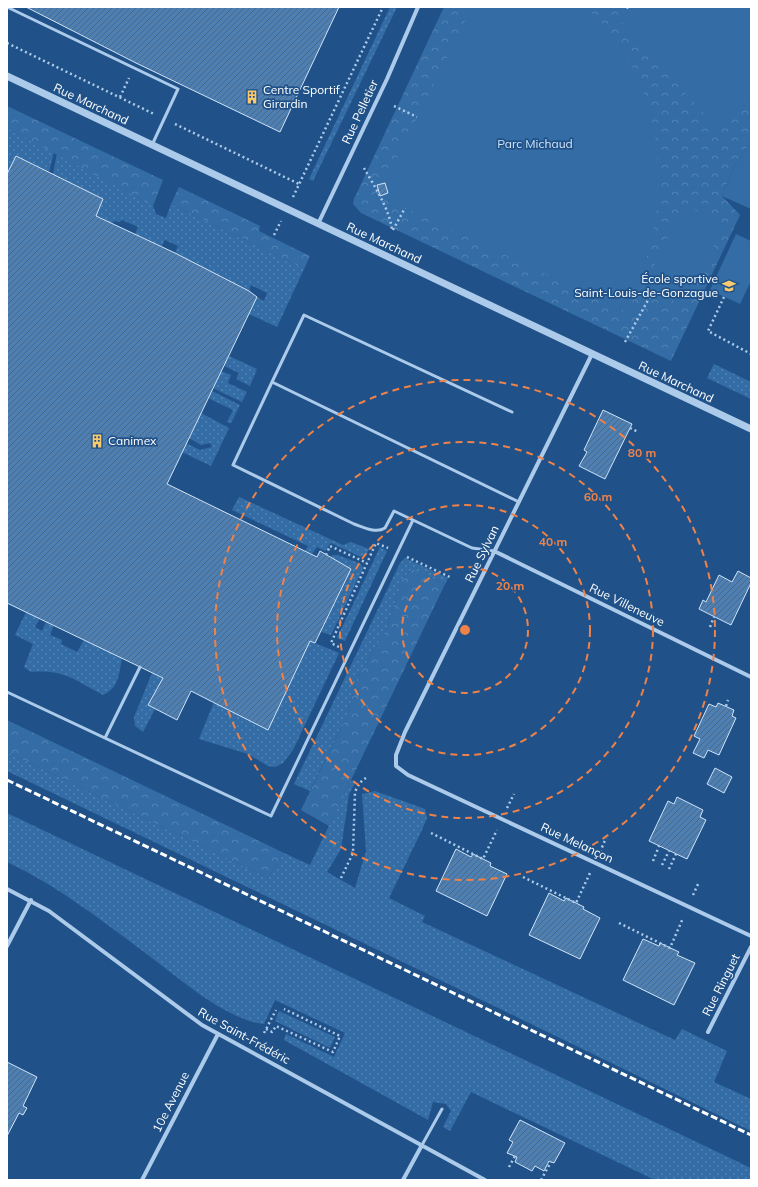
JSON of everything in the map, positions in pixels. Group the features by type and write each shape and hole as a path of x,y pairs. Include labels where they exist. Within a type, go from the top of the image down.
{"street":[{"name":"Rue Pelletier","path":"318,224 387,79 418,7"},
{"name":"Rue Marchand","path":"7,76 751,429"},
{"name":"Rue Sylvan","path":"396,766 396,755 405,732 592,354"},
{"name":"Rue Villeneuve","path":"494,551 751,677"},
{"name":"Rue Melançon","path":"396,766 408,775 751,936"},
{"name":"Rue Saint-Frédéric","path":"7,889 31,900 48,911 202,1025 485,1180"},
{"path":"7,946 31,900"},
{"name":"Rue Ringuet","path":"708,1032 751,947"},
{"name":"10e Avenue","path":"142,1180 218,1034"},
{"path":"403,1180 422,1145"}],"lane":[{"path":"7,7 178,89 152,144"},
{"path":"494,551 472,548 394,511 385,528 374,530 354,524 234,465 304,315 512,412"},
{"path":"272,382 519,502"},
{"path":"7,692 271,816 413,520"},
{"path":"105,738 140,667"},
{"path":"422,1145 442,1109"}],"path":[{"name":"Rue Pelletier","path":"300,184 384,7"},
{"path":"394,106 418,117"},
{"path":"364,168 391,221 392,231 405,208"},
{"path":"625,342 653,291"},
{"path":"724,297 708,331 751,354"},
{"path":"630,428 638,432"},
{"path":"341,648 330,643 376,543 388,548"},
{"path":"326,555 330,546 367,563"},
{"path":"407,556 452,578"},
{"path":"710,627 714,617"},
{"path":"726,706 728,700"},
{"path":"341,878 353,853 355,792 363,779 368,777"},
{"path":"431,833 483,859"},
{"path":"653,860 659,846"},
{"path":"662,865 668,850"},
{"path":"670,868 676,854"},
{"path":"523,877 576,903"},
{"path":"619,923 670,948"},
{"path":"266,1029 272,1032 276,1026 333,1052 340,1036 284,1009"},
{"path":"264,1033 276,1010"},
{"path":"509,1167 515,1156"},
{"path":"541,1180 551,1162"}],"green space":[{"path":"390,7 397,7 313,181 309,179"},
{"name":"Parc Michaud","path":"444,7 751,7 751,142 734,166 722,196 740,215 671,361 361,213 353,204"},
{"name":"Parc Michaud","path":"472,7 585,7 606,28 624,51 637,77 648,105 655,134 658,164 658,193 655,222 644,268 629,313 397,204 385,182"},
{"path":"631,7 751,7 751,98 718,129 619,19"},
{"path":"7,106 163,180 153,206 7,128"},
{"path":"7,128 54,152 49,172 16,156 7,174"},
{"path":"751,142 751,209 722,196 734,166"},
{"path":"57,153 153,206 156,214 166,218 171,204 304,269 277,327 249,314 257,297 264,301 267,293 251,285 249,291 175,253 178,246 165,240 161,247 135,234 138,227 122,220 120,222 115,221 112,223 96,216 103,199 53,174"},
{"path":"179,187 260,226 259,231 310,256 304,269 171,204"},
{"path":"690,208 720,221 722,229 687,302 680,304 649,289 647,280 682,209"},
{"path":"736,234 751,241 751,281 740,304 710,290"},
{"path":"229,356 257,369 250,386 236,379 239,373 224,366"},
{"path":"714,364 751,382 751,399 707,378"},
{"path":"221,371 231,375 228,383 247,392 242,402 213,388"},
{"path":"212,391 240,405 231,423 227,422 233,410 208,398"},
{"path":"201,413 229,428 211,466 182,452 186,443 200,450 212,447 210,443 201,445 189,438"},
{"path":"239,497 343,545 351,542 369,549 367,554 361,557 331,543 325,551 317,547 312,554 305,551 308,546 232,510"},
{"path":"380,547 387,551 345,641 337,638"},
{"path":"332,555 338,555 361,564 363,568 331,635 321,632 351,569 331,557"},
{"path":"405,558 448,578 445,584 412,569 403,578 386,630 356,680 348,714 310,791 294,784 400,563"},
{"path":"412,569 445,584 329,826 301,810 348,714 356,680 386,630 403,578"},
{"path":"26,612 40,618 35,627 42,631 46,622 54,625 50,635 62,640 61,644 77,652 84,640 122,658 119,675 112,689 103,695 77,680 61,674 52,672 31,672 24,667 33,644 15,635"},
{"path":"310,641 339,653 293,750 283,763 275,767 268,766 248,754 199,739 214,702"},
{"path":"152,673 163,678 149,705 155,709 143,732 135,726 134,717"},
{"path":"7,720 284,853 268,878 7,752"},
{"path":"7,752 268,878 284,853 310,865 351,780 355,783 349,794 341,849 327,872 355,888 366,851 362,794 375,791 425,809 427,818 389,898 425,916 422,922 675,1040 682,1029 727,1051 714,1082 751,1099 751,1131 7,771"},
{"path":"7,813 751,1168 751,1180 655,1180 471,1092 450,1131 443,1127 451,1111 446,1104 433,1102 428,1120 284,1040 286,1034 334,1057 345,1033 275,1000 264,1024 249,1021 234,1015 203,997 80,905 44,882 7,862"},
{"path":"279,1011 335,1037 330,1048 275,1021"}],"building":[{"name":"Centre Sportif Girardin","path":"26,7 339,7 280,132 136,63"},
{"name":"Canimex","path":"16,156 103,199 96,216 175,253 249,291 257,297 167,484 317,557 320,551 351,569 315,643 310,641 268,730 191,691 177,720 148,705 163,678 7,603 7,174"},
{"path":"385,183 388,193 380,196 377,185"},
{"path":"603,410 632,424 605,479 579,466 587,452 584,450"},
{"path":"738,571 751,578 751,583 731,625 699,609 703,600 706,602 719,575 732,582"},
{"path":"718,703 734,710 732,716 736,718 719,755 708,750 704,758 693,753 700,739 694,736 709,704 716,707"},
{"path":"715,768 732,777 724,793 707,784"},
{"path":"677,797 703,810 700,817 706,820 687,859 649,841 668,801 674,804"},
{"path":"456,849 471,857 473,854 491,863 490,866 507,874 487,916 436,891"},
{"path":"549,893 564,901 566,898 584,907 583,909 600,918 580,959 529,935"},
{"path":"643,939 659,946 660,943 679,952 677,955 695,963 674,1005 623,980"},
{"path":"7,1062 37,1077 23,1106 27,1108 23,1115 19,1113 7,1136"},
{"path":"520,1120 565,1143 554,1163 549,1161 544,1171 535,1166 532,1171 515,1162 517,1157 507,1153 513,1142 509,1140"}],"railway":[{"path":"7,780 751,1135"}],"place":[{"name":"Centre Sportif Girardin","path":"252,97"},
{"name":"École sportive Saint-Louis-de-Gonzague","path":"729,286"},
{"name":"Canimex","path":"97,441"}]}
